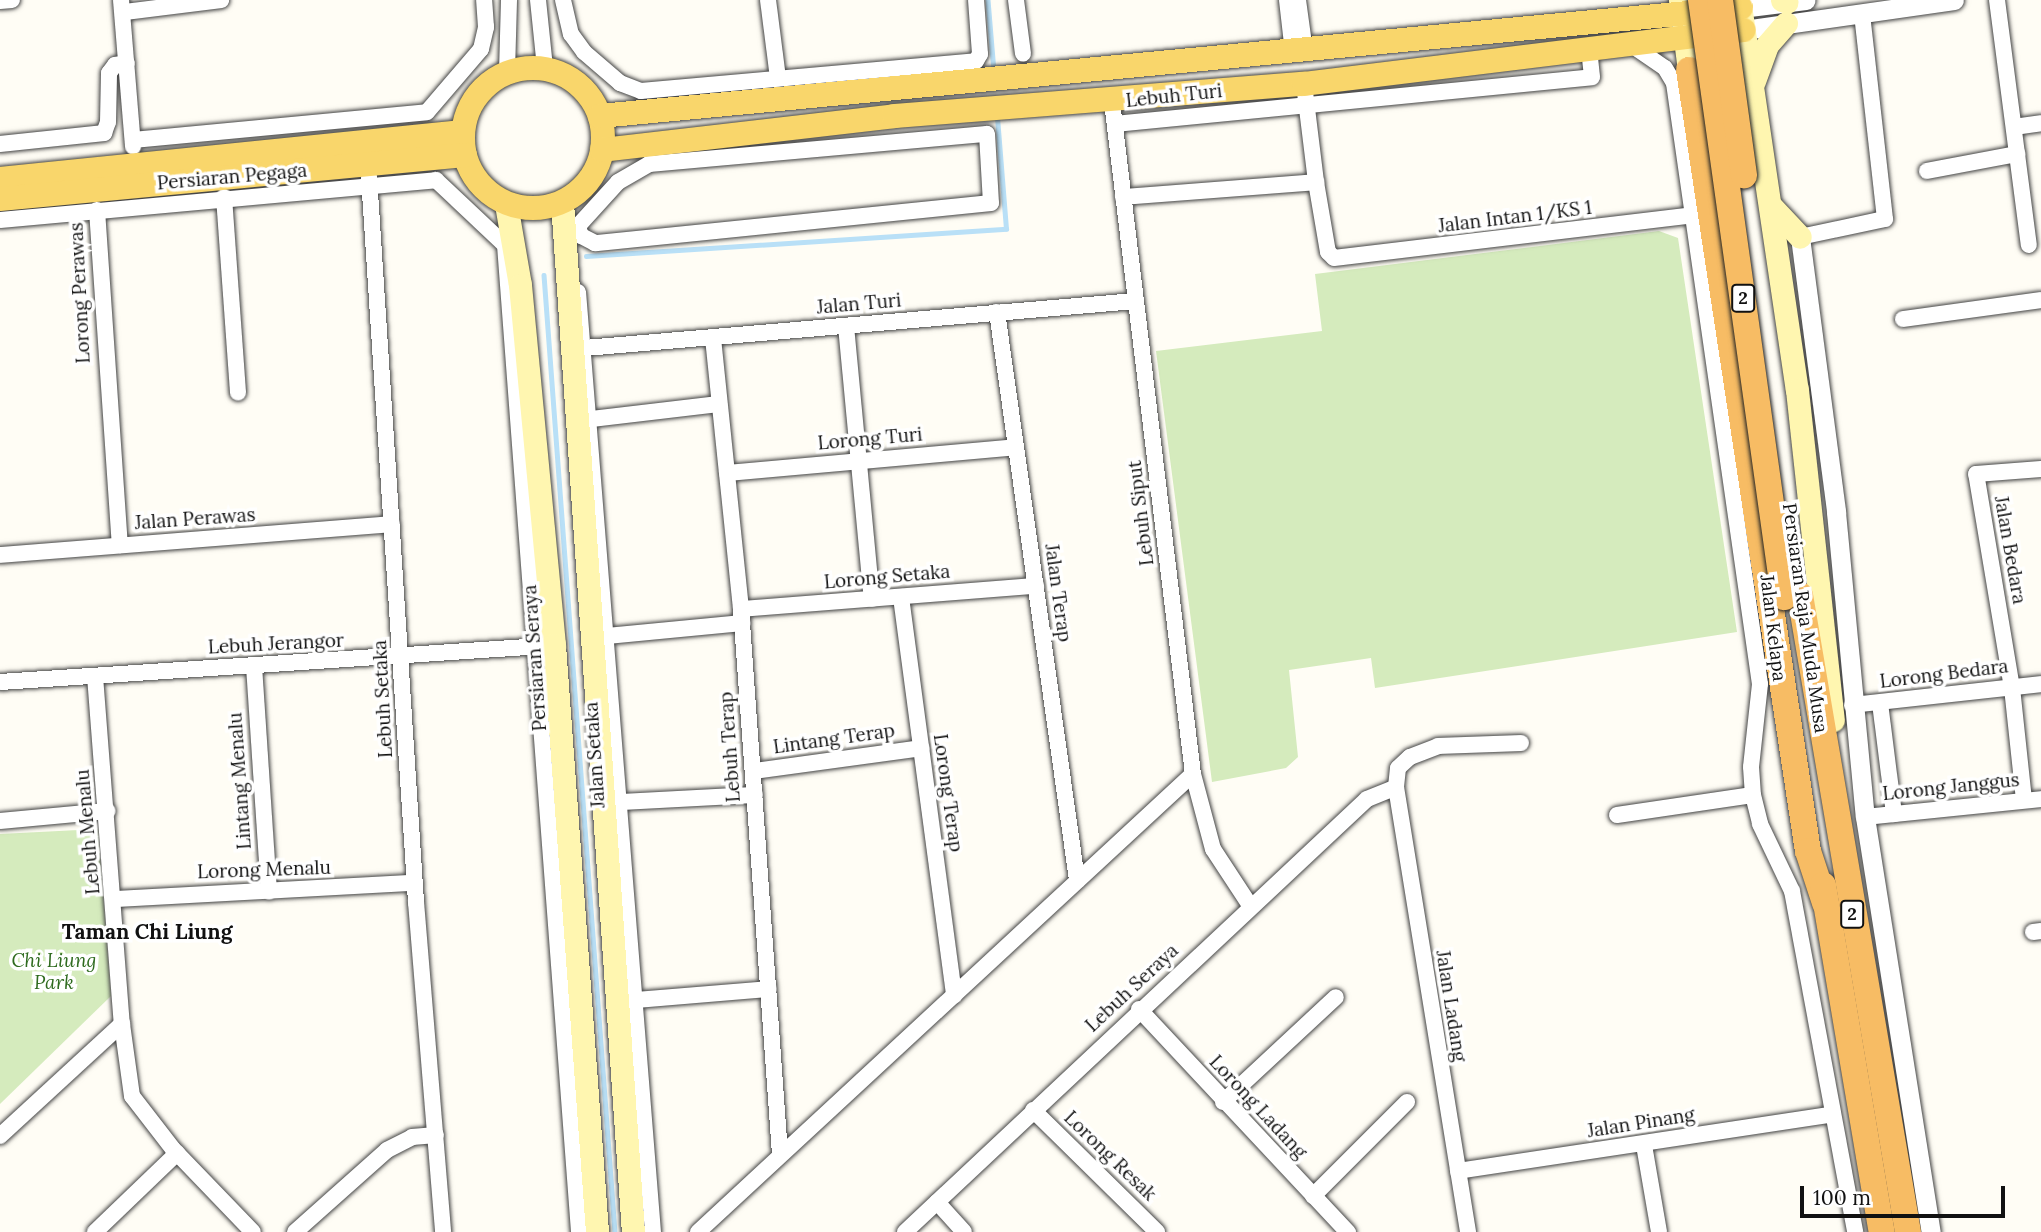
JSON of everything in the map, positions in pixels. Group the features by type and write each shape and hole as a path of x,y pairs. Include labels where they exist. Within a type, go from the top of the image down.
{"highway":[{"name":"Persiaran Raja Muda Musa","path":"1736,9 1792,596 1825,904 1882,1232"},
{"name":"Persiaran Raja Muda Musa","path":"1682,10 1844,870 1908,1232"},
{"path":"1689,69 1692,144 1716,304 1808,851 1825,904"}],"main road":[{"path":"1753,87 1767,45 1789,5"},
{"path":"1736,9 1753,87 1771,206 1808,388 1844,870"},
{"name":"Lebuh Turi","path":"602,150 894,116 987,108 1113,113 1239,89 1305,95 1589,48 1640,34 1682,10 1736,9"},
{"path":"1640,34 1682,10 1689,69"},
{"path":"1640,34 1680,54 1689,69"},
{"name":"Lebuh Turi","path":"600,116 892,89 989,73 1299,52 1640,34"},
{"path":"1239,89 1278,78 1299,52"},
{"path":"545,68 579,84 600,116 602,150 594,172 581,190 562,202 544,208 506,204 480,184 464,143 477,96 507,72 545,68"},
{"path":"1692,144 1715,110 1732,108 1749,117 1762,142"},
{"name":"Persiaran Pegaga","path":"0,179 464,143"},
{"name":"Persiaran Pegaga","path":"0,199 369,175 464,143"},
{"path":"562,202 634,1232"},
{"name":"Persiaran Seraya","path":"506,204 520,285 543,646 597,1232"},
{"path":"1771,206 1800,237"}],"street":[{"path":"0,1 12,0"},
{"path":"135,167 123,6 221,0"},
{"path":"133,139 427,112 481,49 486,27 484,0"},
{"path":"507,72 509,0"},
{"path":"538,0 545,68"},
{"name":"Lebuh Turi","path":"563,0 571,34 584,52 620,83 641,91 778,78 989,73"},
{"path":"768,0 778,78"},
{"path":"976,0 980,54 989,73"},
{"path":"1016,0 1023,54"},
{"path":"1287,0 1299,52"},
{"path":"1298,0 1299,52"},
{"path":"1997,0 2029,245"},
{"path":"1736,9 1789,5 1862,14 1942,1"},
{"path":"1862,14 1885,219 1800,237 1808,388 1836,512 1852,705 1865,817 1931,1232"},
{"name":"Jalan Kelapa","path":"1640,34 1652,56 1670,75 1692,144 1692,215 1716,304 1760,684 1751,767 1753,795 1760,824 1792,891 1830,1115 1855,1232"},
{"name":"Lebuh Turi","path":"1305,95 1592,78 1589,48"},
{"path":"0,144 104,133 108,122 109,73 115,65 127,63"},
{"path":"892,89 896,142"},
{"path":"1113,113 1305,95 1316,182 1123,197"},
{"name":"Lebuh Siput","path":"1113,113 1193,774 1213,849 1251,907"},
{"path":"2014,127 2041,123"},
{"path":"987,134 992,202 595,243 581,236 578,226 618,182 649,164 896,142 987,134"},
{"path":"1927,171 2017,154"},
{"name":"Persiaran Seraya","path":"0,220 224,197 369,175 436,180 505,245 543,646 579,1232"},
{"name":"Lebuh Setaka","path":"369,175 415,883 443,1232"},
{"name":"Jalan Intan 1/KS 1","path":"1316,182 1328,252 1343,259 1692,215"},
{"path":"224,197 238,392"},
{"name":"Lorong Perawas","path":"97,210 106,378 120,545"},
{"name":"Jalan Setaka","path":"567,282 576,284 579,293 585,348 653,1232"},
{"path":"1903,319 2041,300"},
{"name":"Jalan Turi","path":"585,348 1136,301"},
{"name":"Jalan Terap","path":"997,312 1077,880"},
{"path":"846,326 872,599"},
{"name":"Lebuh Terap","path":"713,338 754,771 780,1154"},
{"path":"591,419 719,404"},
{"name":"Lorong Turi","path":"727,473 1016,447"},
{"name":"Jalan Bedara","path":"2033,799 1976,474 2041,469"},
{"name":"Jalan Perawas","path":"0,555 392,524"},
{"name":"Lorong Setaka","path":"607,636 872,599 1036,586"},
{"name":"Lorong Terap","path":"901,597 954,995"},
{"name":"Lebuh Jerangor","path":"0,682 543,646"},
{"name":"Lintang Menalu","path":"254,666 269,892"},
{"name":"Lebuh Menalu","path":"95,676 115,899 122,1024 132,1096 177,1153 253,1232"},
{"name":"Lorong Bedara","path":"1852,705 2041,684"},
{"path":"1880,703 1894,814"},
{"path":"1396,787 1398,768 1410,757 1438,747 1521,743"},
{"name":"Lintang Terap","path":"754,771 921,748"},
{"path":"698,1232 1193,774"},
{"name":"Lebuh Seraya","path":"905,1232 1139,1009 1367,799 1396,787"},
{"name":"Jalan Ladang","path":"1396,787 1468,1232"},
{"path":"620,802 755,795"},
{"path":"1617,815 1753,795"},
{"name":"Lorong Janggus","path":"1865,817 2033,799"},
{"path":"0,821 108,811"},
{"name":"Lorong Menalu","path":"115,899 415,883"},
{"path":"635,1000 769,989"},
{"path":"1223,1102 1336,997"},
{"name":"Lorong Ladang","path":"1139,1009 1223,1102 1348,1232"},
{"path":"0,1136 122,1024"},
{"path":"1313,1196 1407,1102"},
{"name":"Lorong Resak","path":"1033,1110 1157,1232"},
{"name":"Jalan Pinang","path":"1458,1171 1830,1115"},
{"path":"295,1232 387,1150 412,1137 436,1135"},
{"path":"1644,1144 1658,1232"},
{"path":"95,1232 177,1153"},
{"path":"937,1202 964,1232"}],"green space":[{"path":"1659,231 1678,238 1737,632 1375,688 1371,658 1289,670 1298,757 1286,768 1212,782 1156,351 1322,331 1315,274"},
{"name":"Chi Liung Park","path":"98,829 111,996 0,1104 0,834"}],"waterway":[{"path":"988,0 994,72"},
{"path":"586,256 1006,229 997,116"},
{"path":"544,275 615,1232"}],"district":[{"name":"Taman Chi Liung","path":"147,932"}]}
